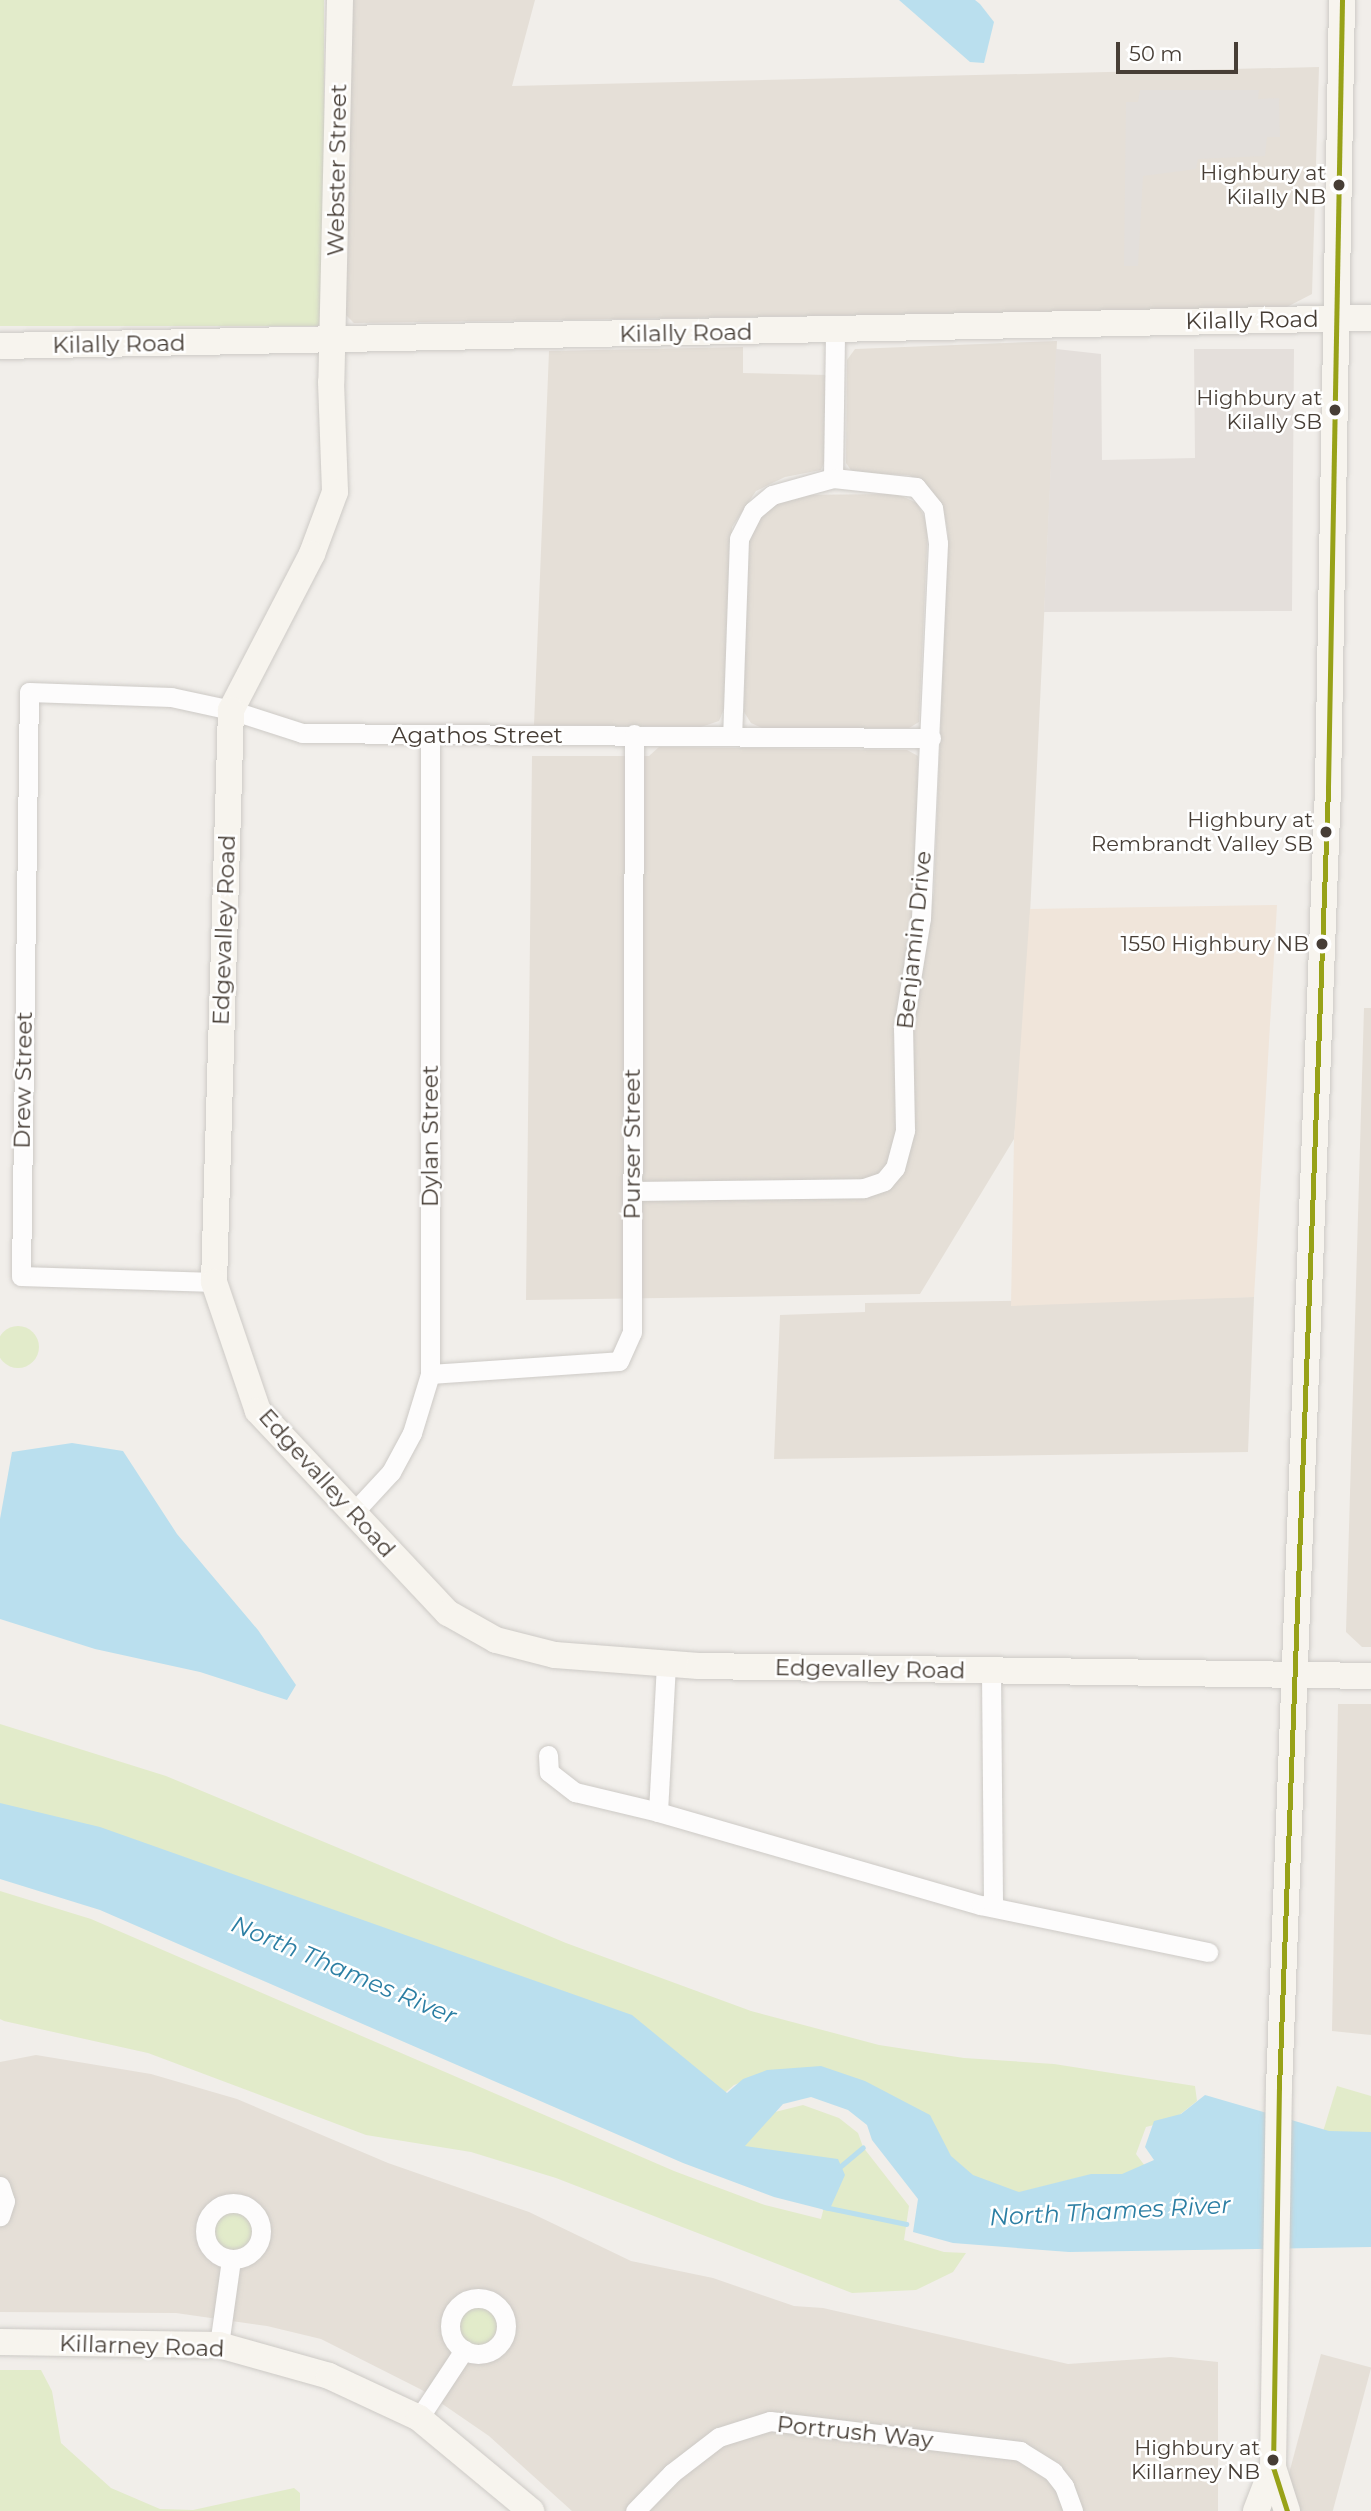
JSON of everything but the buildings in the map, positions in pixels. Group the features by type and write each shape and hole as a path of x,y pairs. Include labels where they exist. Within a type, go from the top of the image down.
{"street":[{"name":"Webster Street","path":"334,340 340,0"},
{"path":"1287,2511 1273,2468 1279,2088 1328,800 1342,0"},
{"name":"Kilally Road","path":"0,346 1371,318"},
{"path":"833,478 835,330"},
{"name":"Edgevalley Road","path":"334,340 335,492 312,554 231,709 214,1282 258,1411 448,1612 496,1640 555,1655 666,1664 991,1672 1371,1676"},
{"name":"Benjamin Drive","path":"632,1191 864,1188 884,1181 895,1168 905,1130 903,1029 921,918 931,738 937,543 933,508 916,487 833,478 772,495 753,511 739,539 732,735"},
{"name":"Agathos Street","path":"29,692 171,697 231,709 302,733 931,738"},
{"name":"Drew Street","path":"29,692 21,1276 214,1282"},
{"name":"Purser Street","path":"430,1374 619,1361 632,1332 634,734"},
{"name":"Dylan Street","path":"353,1513 391,1472 412,1433 430,1374 430,736"},
{"path":"658,1812 666,1664"},
{"path":"991,1672 993,1907"},
{"path":"548,1755 549,1772 575,1792 658,1812 993,1907 1208,1952"},
{"path":"0,2186 5,2201 0,2216"},
{"path":"219,2345 231,2260"},
{"name":"Killarney Road","path":"0,2342 219,2345 329,2376 419,2418 531,2511"},
{"path":"419,2418 464,2350"},
{"name":"Portrush Way","path":"635,2511 672,2473 719,2437 770,2421 1020,2451 1054,2472 1064,2486 1073,2511"},
{"path":"1256,2511 1273,2468"}],"shaded area":[{"path":"349,0 535,0 512,86 1319,67 1312,294 1283,309 354,323 342,311"},
{"path":"1140,90 1259,90 1258,99 1279,98 1280,137 1267,137 1265,156 1198,159 1196,169 1143,176 1138,266 1124,266 1126,102 1138,102"},
{"path":"1057,341 1025,1021 1014,1139 920,1294 526,1300 532,756 649,756 659,747 907,750 918,756 916,898 896,1034 914,1021 934,892 948,534 944,511 928,489 909,475 853,473 846,463 847,360 855,349"},
{"path":"743,347 743,373 828,375 826,458 821,470 785,477 756,491 732,527 726,704 719,721 701,727 534,725 549,351"},
{"path":"1056,349 1101,354 1102,460 1195,458 1194,349 1294,349 1292,611 1044,612"},
{"path":"897,494 917,503 928,524 919,722 909,728 762,728 751,723 744,712 747,552 751,529 763,510 786,495"},
{"path":"1277,905 1254,1297 1011,1306 1014,1139 1030,909"},
{"path":"1364,1008 1371,1008 1371,1647 1362,1647 1346,1632"},
{"path":"1254,1297 1248,1452 774,1459 780,1315 865,1312 865,1303"},
{"path":"1338,1704 1371,1704 1371,2035 1332,2031"},
{"path":"36,2055 151,2074 237,2099 388,2163 529,2212 631,2261 713,2278 794,2306 823,2308 1068,2364 1171,2357 1218,2362 1218,2511 572,2511 489,2436 422,2390 321,2339 267,2326 176,2313 0,2312 0,2062"},
{"path":"1321,2354 1371,2368 1333,2511 1300,2511 1280,2506"}],"green space":[{"path":"0,0 324,0 324,326 0,326"},
{"path":"18,1326 33,1332 39,1347 33,1362 18,1368 3,1362 -3,1347 3,1332"},
{"path":"0,1724 166,1776 566,1943 751,2011 879,2045 964,2058 1054,2064 1195,2086 1197,2101 1173,2120 1146,2127 1136,2154 1145,2166 1114,2180 1011,2197 965,2181 922,2121 759,2076 734,2085 719,2098 0,1808"},
{"path":"0,1891 91,1919 674,2171 765,2205 821,2219 824,2207 737,2153 775,2112 803,2105 839,2118 858,2133 863,2147 909,2206 904,2240 944,2252 966,2253 953,2272 916,2290 852,2293 556,2178 471,2152 366,2135 148,2053 4,2021 0,2019"},
{"path":"1337,2086 1371,2096 1371,2137 1322,2135"},
{"path":"233,2212 247,2217 252,2231 247,2245 233,2250 219,2245 214,2231 219,2217"},
{"path":"478,2307 492,2312 497,2326 492,2340 478,2345 464,2340 459,2326 464,2312"},
{"path":"0,2370 41,2370 52,2391 61,2443 111,2488 160,2509 193,2510 294,2488 300,2493 300,2511 0,2511"}],"water":[{"path":"899,0 975,0 994,22 984,63 970,62"},
{"path":"72,1443 123,1451 177,1534 258,1630 296,1685 287,1700 200,1672 95,1649 0,1619 0,1519 12,1452"},
{"name":"North Thames River","path":"0,1803 100,1827 632,2015 727,2093 743,2079 767,2070 821,2066 865,2081 930,2115 951,2156 973,2175 1019,2192 1091,2174 1122,2174 1154,2160 1145,2147 1154,2121 1181,2114 1205,2095 1329,2131 1371,2132 1371,2247 1069,2252 953,2243 913,2232 918,2199 872,2140 867,2125 848,2110 811,2097 783,2104 745,2146 838,2159 845,2175 829,2211 774,2197 683,2163 100,1910 0,1879"}],"waterway":[{"path":"836,2170 863,2147"},
{"name":"North Thames River","path":"824,2207 906,2224"}],"transit line":[{"path":"1287,2511 1273,2467 1279,2088 1328,787 1342,0"}],"place":[{"name":"Highbury at Kilally NB","path":"1339,185"},
{"name":"Highbury at Kilally SB","path":"1335,410"},
{"name":"Highbury at Rembrandt Valley SB","path":"1326,832"},
{"name":"1550 Highbury NB","path":"1322,944"},
{"name":"Highbury at Killarney NB","path":"1273,2460"}]}
